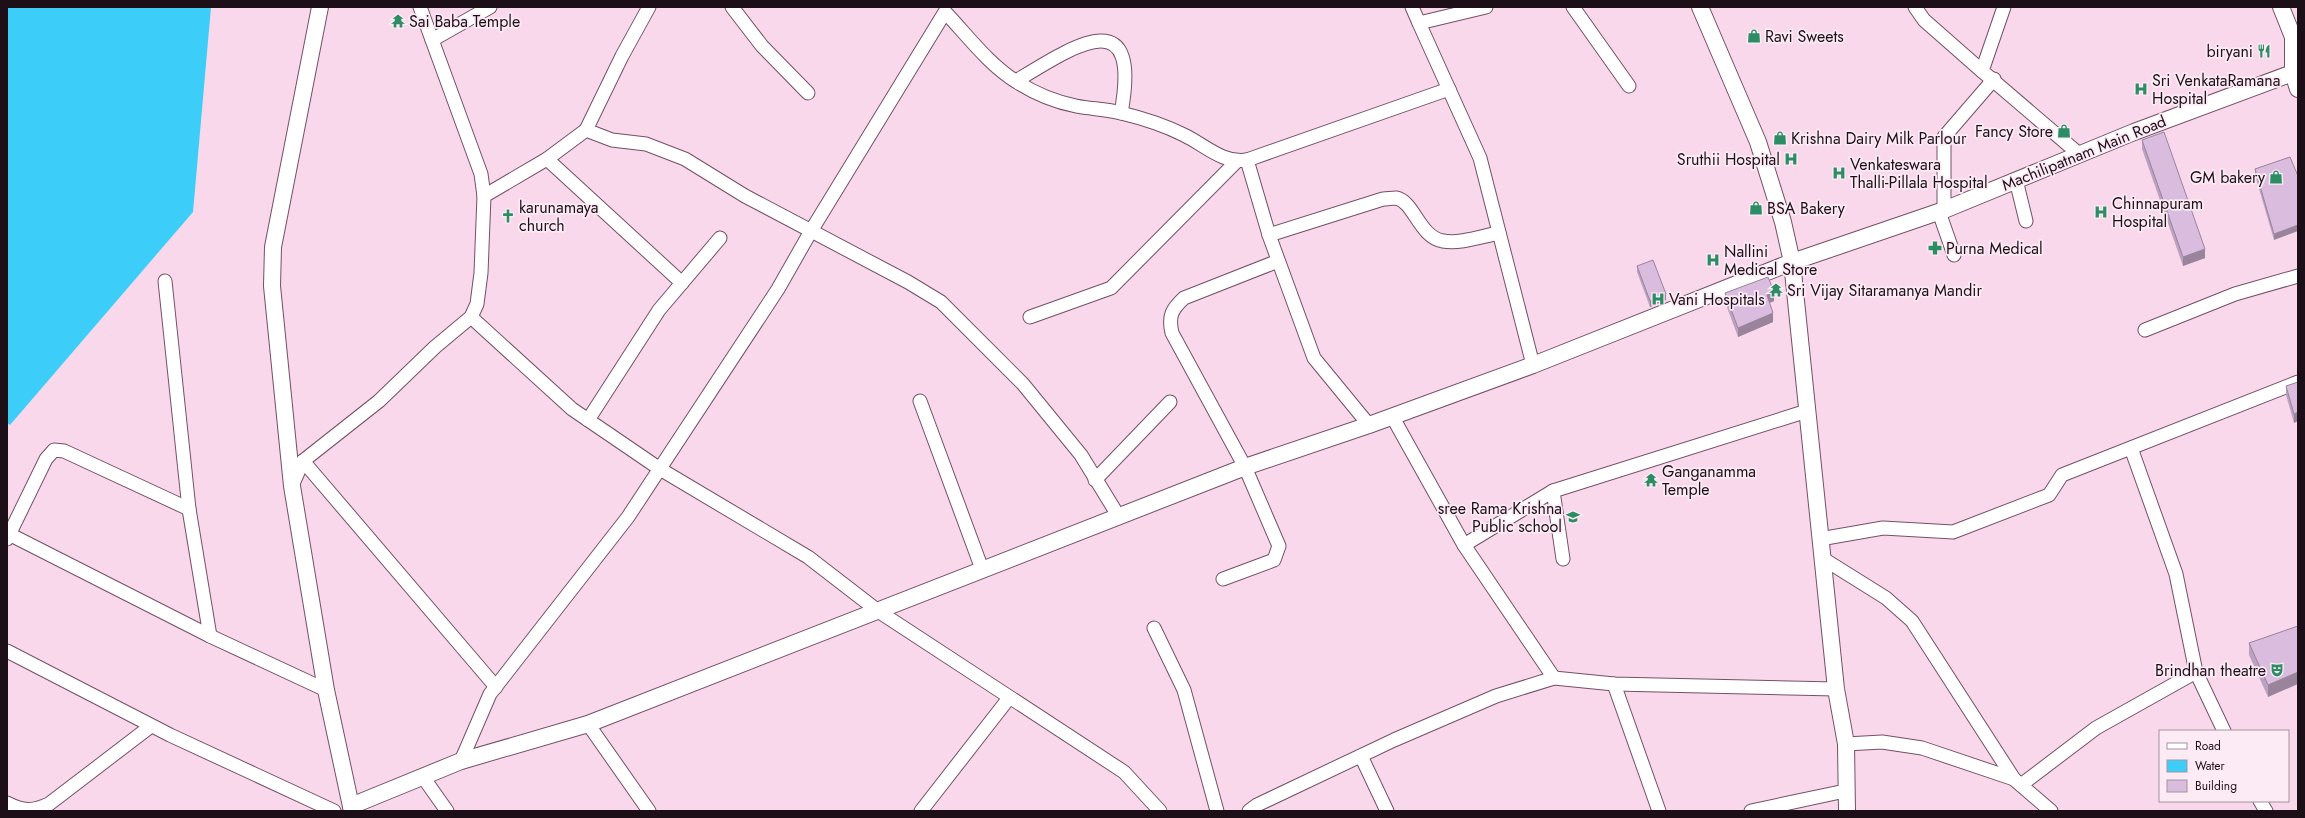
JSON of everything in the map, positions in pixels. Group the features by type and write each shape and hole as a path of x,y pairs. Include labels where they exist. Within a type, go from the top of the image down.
{"street":[{"path":"320,7 274,247 272,286 292,486 326,690 343,810"},
{"path":"292,486 303,461 379,401 435,347 471,317 477,304 481,273 484,196 481,174 420,7"},
{"path":"432,40 490,7"},
{"path":"484,196 547,159 586,130 622,56 650,7"},
{"path":"732,7 767,52 808,93"},
{"path":"1412,7 1480,158 1532,365"},
{"path":"1419,23 1486,7"},
{"path":"1573,7 1629,86"},
{"path":"1701,7 1758,142 1783,222 1792,262 1836,689 1846,744 1845,791 1847,811"},
{"path":"1916,7 1924,20 2079,154"},
{"path":"1982,71 2004,7"},
{"path":"2281,7 2296,39 2295,72 2298,89"},
{"path":"461,761 490,694 628,517 660,469 778,289 811,231 944,10 996,66 1016,81 1039,94 1075,105 1121,113 1153,122 1185,135 1216,154 1241,161"},
{"path":"1016,81 1082,41 1099,37 1110,37 1118,44 1124,56 1126,84 1121,113"},
{"name":"Machilipatnam Main Road","path":"343,810 461,761 588,724 982,569 1119,517 1245,466 1369,425 1532,365 1792,262 1941,211 2079,154 2295,72"},
{"path":"1954,255 1941,211 1944,136 1994,79"},
{"path":"1030,317 1111,288 1241,161 1449,89"},
{"path":"586,130 612,140 646,144 685,159 745,196 908,282 941,302 1023,384 1081,456 1119,517"},
{"path":"547,159 682,283"},
{"path":"1241,161 1314,358 1369,425"},
{"path":"2016,180 2026,221"},
{"path":"1269,235 1383,199 1396,198 1403,202 1424,229 1433,237 1444,241 1460,241 1499,233"},
{"path":"588,420 659,310 720,238"},
{"path":"1223,579 1274,560 1279,546 1245,466 1172,333 1169,322 1172,308 1184,298 1278,261"},
{"path":"2145,330 2235,294 2298,276"},
{"path":"165,281 189,509 210,636"},
{"path":"471,317 572,409 660,469 808,557 878,611 1124,772 1160,811"},
{"path":"1820,539 1883,528 1953,532 2049,495 2062,475 2298,382"},
{"path":"920,401 982,569"},
{"path":"1095,480 1170,402"},
{"path":"1464,545 1553,492 1807,411"},
{"path":"1392,416 1464,545 1554,678"},
{"path":"2131,448 2176,574 2196,672 2224,730"},
{"path":"189,509 64,450 54,450 46,459 8,535 210,636 326,690"},
{"path":"303,461 496,687"},
{"path":"1553,492 1563,559"},
{"path":"1822,558 1886,598 1912,621 2018,782 2051,811"},
{"path":"1154,628 1184,690 1217,811"},
{"path":"7,651 151,726 343,810"},
{"path":"2018,782 2096,728 2196,672"},
{"path":"1249,811 1257,805 1361,756 1496,696 1554,678 1614,684 1836,689"},
{"path":"1614,684 1659,811"},
{"path":"921,811 1009,698"},
{"path":"588,724 649,811"},
{"path":"7,803 24,811 36,810 49,804 151,726"},
{"path":"1846,744 1882,742 1922,748 2018,782"},
{"path":"1361,756 1387,811"},
{"path":"423,777 447,811"},
{"path":"1751,811 1845,791"},
{"path":"2261,802 2266,811"}],"water":[{"path":"7,7 211,7 193,212 10,425 7,423"}],"building":[{"path":"2164,132 2205,249 2183,257 2142,140"},
{"path":"2290,157 2298,176 2298,225 2274,234 2255,169"},
{"path":"1653,260 1666,294 1650,301 1637,266"},
{"path":"1768,277 1774,292 1767,295 1773,313 1738,328 1725,293"},
{"path":"2298,382 2298,412 2294,414 2286,386"},
{"name":"Brindhan theatre","path":"2298,626 2298,672 2268,685 2249,643"}],"place":[{"name":"Sai Baba Temple","path":"398,21"},
{"name":"Ravi Sweets","path":"1754,36"},
{"name":"biryani","path":"2264,51"},
{"name":"Sri VenkataRamana Hospital","path":"2141,89"},
{"name":"Fancy Store","path":"2064,131"},
{"name":"Krishna Dairy Milk Parlour","path":"1780,138"},
{"name":"Sruthii Hospital","path":"1791,159"},
{"name":"Venkateswara Thalli-Pillala Hospital","path":"1839,173"},
{"name":"GM bakery","path":"2276,177"},
{"name":"BSA Bakery","path":"1756,208"},
{"name":"Chinnapuram Hospital","path":"2101,212"},
{"name":"karunamaya church","path":"508,216"},
{"name":"Purna Medical","path":"1935,248"},
{"name":"Nallini Medical Store","path":"1713,260"},
{"name":"Sri Vijay Sitaramanya Mandir","path":"1776,290"},
{"name":"Vani Hospitals","path":"1658,299"},
{"name":"Ganganamma Temple","path":"1651,480"},
{"name":"sree Rama Krishna Public school","path":"1573,517"},
{"name":"Brindhan theatre","path":"2277,670"}]}
